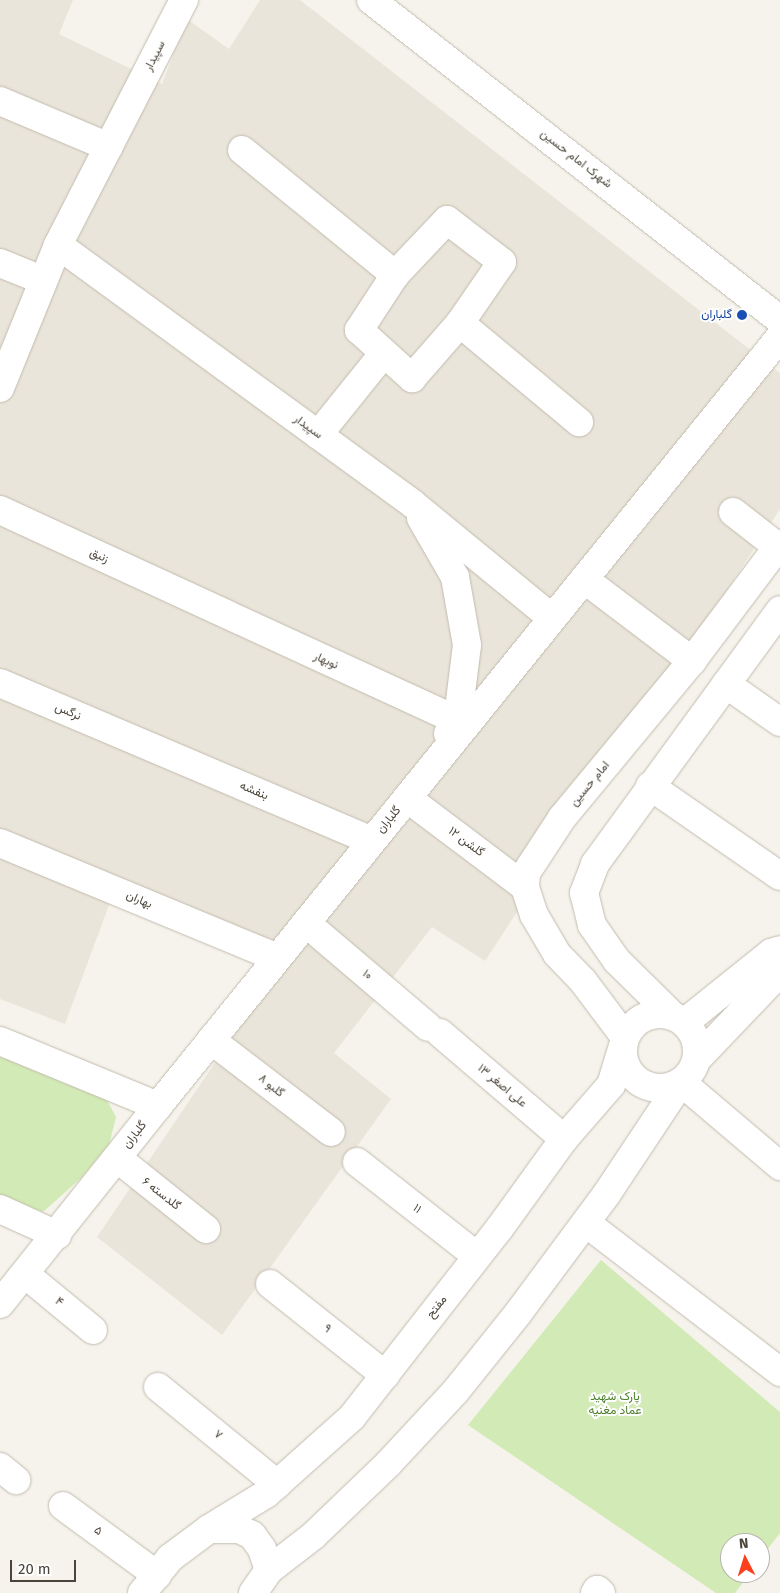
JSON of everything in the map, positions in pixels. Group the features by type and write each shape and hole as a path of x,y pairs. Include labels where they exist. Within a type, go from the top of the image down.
{"street":[{"name":"سپیدار","path":"0,388 42,280 58,245 184,0"},
{"name":"شهرک امام حسین","path":"371,0 780,320"},
{"path":"0,101 109,147"},
{"path":"242,150 394,275"},
{"path":"447,220 502,262 460,323 412,378 358,330 394,275 447,220"},
{"name":"سپیدار","path":"58,245 413,504 552,618"},
{"path":"0,263 42,280"},
{"path":"460,323 579,422"},
{"name":"گلباران","path":"0,1304 277,958 780,337"},
{"path":"318,435 384,353"},
{"path":"413,504 455,577 468,645 458,709 437,761"},
{"name":"زنبق","path":"0,510 197,603"},
{"path":"733,512 779,546"},
{"name":"امام حسین","path":"525,887 526,873 562,818 692,661 779,546"},
{"path":"584,579 692,661"},
{"name":"نوبهار","path":"197,603 454,719"},
{"path":"697,1059 696,1039 679,1019 617,961 592,925 584,893 595,864 780,610"},
{"name":"نرگس","path":"0,683 136,740"},
{"path":"726,684 780,722"},
{"name":"بنفشه","path":"136,740 372,841"},
{"path":"650,786 780,876"},
{"name":"گلشن ۱۲","path":"407,798 525,887"},
{"name":"بهاران","path":"0,843 277,958"},
{"path":"525,887 534,915 557,954 582,981 624,1043 627,1068 641,1084 661,1089 681,1082"},
{"name":"۱۰","path":"306,923 434,1030"},
{"path":"679,1019 771,953 780,950"},
{"path":"253,1593 269,1570 313,1536 388,1464 448,1399 519,1312 586,1223 681,1082 688,1076 697,1059 780,972"},
{"path":"624,1043 631,1027 640,1020 662,1014 679,1019"},
{"name":"علی اصغر ۱۳","path":"434,1030 564,1138"},
{"name":"گلبو ۸","path":"211,1040 331,1132"},
{"path":"0,1041 158,1106"},
{"name":"مفتح","path":"150,1584 170,1558 209,1529 266,1494 352,1417 477,1256 564,1138 611,1085 624,1043"},
{"path":"681,1082 780,1166"},
{"name":"گلدسته ۶","path":"117,1158 206,1229"},
{"name":"۱۱","path":"357,1162 477,1256"},
{"path":"0,1209 57,1234"},
{"path":"586,1223 780,1372"},
{"name":"۴","path":"25,1274 93,1330"},
{"name":"۹","path":"270,1284 385,1375"},
{"name":"۷","path":"158,1387 277,1484"},
{"name":"۵","path":"63,1506 150,1584"},
{"path":"209,1529 238,1529 252,1535 262,1549 269,1570"}],"shaded area":[{"path":"0,0 73,0 59,34 162,84 187,19 229,49 260,0 300,0 780,373 780,509 485,961 432,927 334,1053 391,1099 222,1335 97,1237 288,955 119,878 65,1024 0,999"}],"green space":[{"path":"0,1055 106,1098 116,1117 109,1145 81,1178 43,1212 0,1195"},
{"name":"پارک شهید عماد مغنیه","path":"601,1260 780,1412 780,1533 770,1546 770,1533 720,1533 720,1583 742,1583 735,1593 716,1593 468,1425"}],"place":[{"name":"گلباران","path":"742,315"}]}
